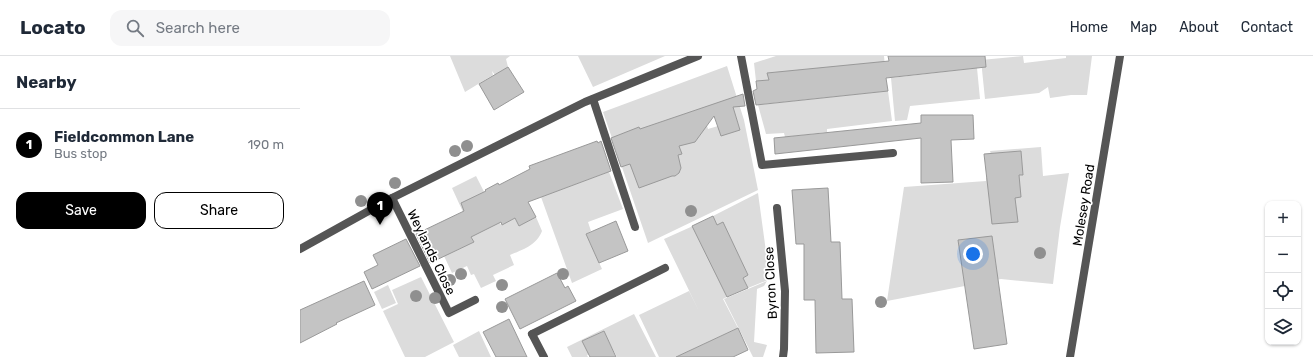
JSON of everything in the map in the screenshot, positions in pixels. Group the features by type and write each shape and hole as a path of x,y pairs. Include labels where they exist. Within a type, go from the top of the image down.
{"street":[{"path":"300,249 392,198 593,99 698,56"},
{"path":"741,56 762,165 893,153"},
{"name":"Molesey Road","path":"1070,357 1120,56"},
{"path":"593,99 635,227"},
{"name":"Weylands Close","path":"392,198 449,313 475,300"},
{"name":"Byron Close","path":"777,208 785,292 783,357"},
{"path":"544,357 532,334 665,268"}],"shaded area":[{"path":"450,56 510,56 506,59 508,67 495,75 492,71 493,75 465,92"},
{"path":"578,56 665,56 593,87"},
{"path":"776,56 884,56 885,67 768,73 769,80 756,81 754,63"},
{"path":"1023,56 1024,63 1066,58 1066,56 1092,56 1087,95 1071,95 1050,98 1048,87 1039,93 985,99 981,60"},
{"path":"727,66 744,120 758,190 648,243 603,112","holes":["730,99 740,129 721,135 718,126 708,129 702,109","670,119 682,154 670,158 670,160 677,162 681,166 680,171 675,176 662,173 647,127"]},
{"path":"977,68 980,99 910,106 907,120 895,121 891,78"},
{"path":"888,91 892,121 827,129 827,132 785,137 784,133 766,134 758,105"},
{"path":"1041,147 1043,176 1069,173 1060,227 1053,284 1001,279 887,301 904,187 986,181 986,178 1023,175 1021,151 991,154 990,151"},
{"path":"609,172 623,209 588,222 591,231 586,234 602,269 572,283 541,197"},
{"path":"476,176 501,225 515,218 519,226 536,217 542,231 537,240 533,243 510,255 514,265 493,275 496,281 481,288 474,274 471,275 467,266 452,273 444,256 474,242 465,224 468,223 452,188"},
{"path":"758,193 767,259 768,280 748,288 743,278 748,275 740,258 717,225 713,216"},
{"path":"693,226 727,297 723,299 738,328 676,357 659,357 639,315 689,291 699,311 664,239"},
{"path":"421,277 454,342 425,357 405,357 383,311 398,304 392,290"},
{"path":"767,281 764,286 757,289 754,342 767,345 763,357 753,357 724,299"},
{"path":"388,285 396,303 382,309 374,292"},
{"path":"634,314 656,357 617,357 603,331 583,341 589,354 587,355 588,357 572,357 567,347"},
{"path":"479,331 491,357 459,357 453,345"}],"building":[{"path":"888,56 985,56 986,67 886,78 888,91 756,105 753,91 757,89 756,81 769,80 767,73 889,61"},
{"path":"508,67 524,92 494,110 479,84"},
{"path":"743,94 745,106 733,107 740,130 721,136 714,116 695,142 679,146 682,154 678,155 681,168 679,173 675,176 639,188 630,164 621,167 611,138 639,127 640,129"},
{"path":"921,115 973,115 974,139 951,140 953,182 921,183 921,138 775,154 774,138 921,123"},
{"path":"597,141 598,143 601,141 611,171 528,202 536,217 519,226 515,218 502,225 501,222 471,237 474,242 430,263 416,234 464,211 461,203 486,191 485,190 498,183 499,185 530,169 529,166"},
{"path":"1021,151 1023,175 1019,175 1021,197 1015,198 1018,222 992,224 984,154"},
{"path":"828,188 831,242 840,242 842,299 852,299 854,352 816,353 815,300 804,300 804,244 796,244 792,190"},
{"path":"713,216 717,225 723,222 748,275 743,278 748,288 727,297 692,226"},
{"path":"616,221 628,251 599,263 586,234"},
{"path":"992,236 1007,344 974,349 958,240"},
{"path":"406,239 420,266 372,289 364,272 378,265 373,255"},
{"path":"557,273 565,288 568,286 576,301 520,329 505,299"},
{"path":"364,281 375,305 336,323 337,324 300,343 300,310"},
{"path":"509,319 527,357 496,357 483,332"},
{"path":"738,328 748,350 733,357 676,357"},
{"path":"604,331 616,357 590,357 582,341"}],"place":[{"name":"Fieldcommon Lane","path":"380,225"}]}
